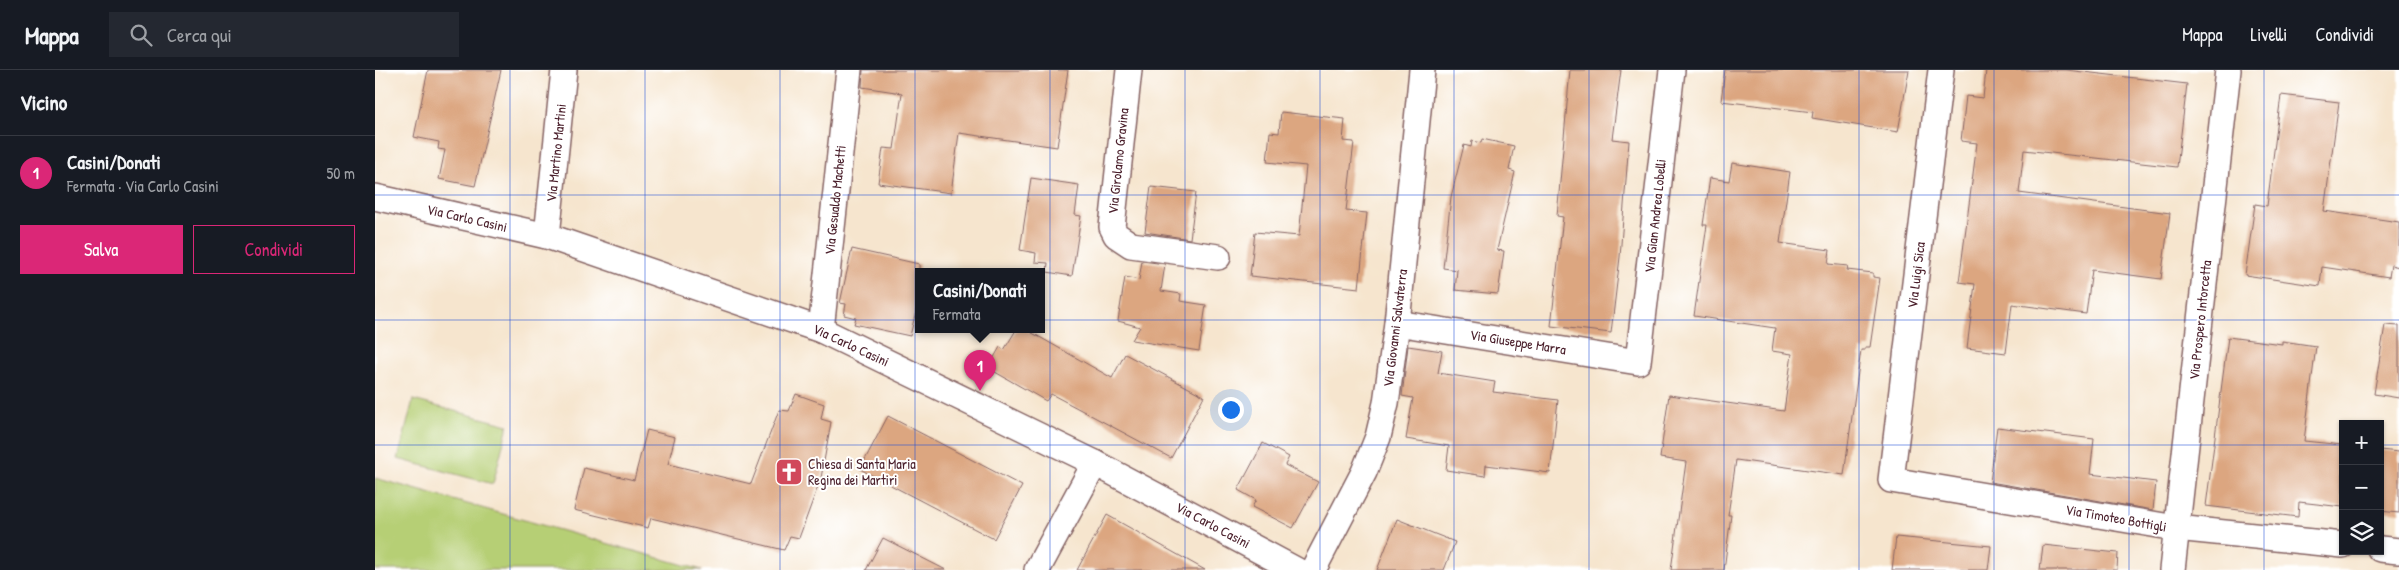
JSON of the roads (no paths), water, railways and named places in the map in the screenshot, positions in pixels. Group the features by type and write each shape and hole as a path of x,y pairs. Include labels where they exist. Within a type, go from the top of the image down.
{"street":[{"name":"Via Martino Martini","path":"547,236 564,70"},
{"name":"Via Gesualdo Machetti","path":"821,330 849,70"},
{"name":"Via Girolamo Gravina","path":"1129,70 1112,227 1116,235 1131,245 1218,257"},
{"name":"Via Giovanni Salvaterra","path":"1313,570 1355,490 1378,437 1386,403 1397,323 1422,70"},
{"name":"Via Gian Andrea Lobelli","path":"1638,362 1671,70"},
{"name":"Via Luigi Sica","path":"1891,480 1941,70"},
{"name":"Via Prospero Intorcetta","path":"2172,570 2228,70"},
{"name":"Via Carlo Casini","path":"375,197 547,236 821,330 1095,462 1296,570"},
{"name":"Via Giuseppe Marra","path":"1397,323 1638,362"},
{"path":"1037,570 1095,462"},
{"name":"Via Timoteo Bottigli","path":"1891,480 2177,528 2339,545"},
{"path":"2384,549 2399,550"}],"place":[{"name":"Casini/Donati","path":"980,391"},
{"name":"Chiesa di Santa Maria Regina dei Martiri","path":"789,472"}]}
